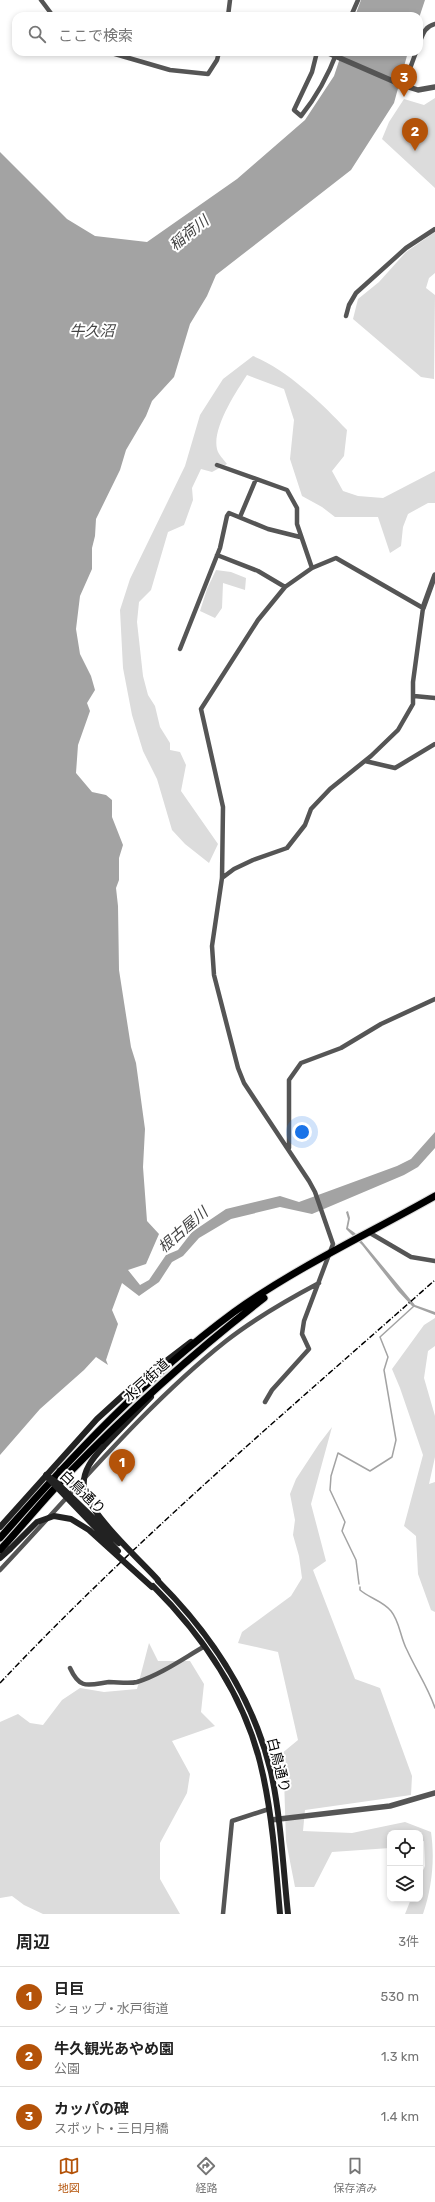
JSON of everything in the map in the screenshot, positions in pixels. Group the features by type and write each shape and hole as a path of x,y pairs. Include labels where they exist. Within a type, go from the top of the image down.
{"highway":[{"name":"水戸街道","path":"0,1538 60,1470 117,1412 218,1329 298,1270 370,1233 435,1196"},
{"name":"水戸街道","path":"0,1550 66,1476 117,1424 218,1329"}],"main road":[{"path":"0,1527 87,1430 131,1388 201,1334 218,1329"},
{"path":"158,1581 88,1502 84,1489 85,1474 91,1461 163,1385 171,1374"},
{"name":"白鳥通り","path":"46,1475 57,1483 170,1593 206,1634 230,1670 242,1693 266,1755 278,1819 288,1914"},
{"name":"白鳥通り","path":"46,1475 54,1487 187,1623 205,1646 222,1673 245,1718 261,1767 269,1809 280,1914"},
{"path":"0,1558 37,1522 54,1516 71,1519 89,1530 152,1587"}],"street":[{"path":"41,0 50,12"},
{"path":"229,12 230,0"},
{"path":"353,12 358,0"},
{"path":"423,34 429,26 435,24"},
{"path":"122,56 170,70 208,74 218,56"},
{"path":"316,56 312,72 294,110 301,116 315,98 328,74 335,56"},
{"path":"335,56 418,90 435,87"},
{"path":"403,85 414,56"},
{"path":"346,316 349,305 356,293 406,248 435,229"},
{"path":"217,465 287,490 297,508 296,524 312,568"},
{"path":"240,517 256,479"},
{"path":"180,649 217,555 229,513 268,529 300,537"},
{"path":"217,555 258,571 285,587"},
{"path":"265,1402 272,1390 309,1349 302,1334 302,1329 331,1253 333,1244 315,1192 289,1148 269,1122 244,1083 238,1068 216,983 212,946 222,878 223,807 201,709 258,620 285,587 312,568 336,558 423,608"},
{"path":"222,878 234,869 253,860 287,848 305,826 311,809 330,789 398,730 408,714 414,696 413,682 423,608 435,575"},
{"path":"414,696 435,698"},
{"path":"364,761 395,768 435,744"},
{"path":"289,1148 289,1080 301,1063 341,1048 381,1024 435,999"},
{"path":"370,1233 411,1257 435,1261"},
{"path":"0,1570 154,1408 227,1340 289,1299 319,1283"},
{"path":"218,1329 227,1340"},
{"path":"60,1470 78,1487"},
{"path":"70,1668 76,1680 80,1684 87,1685 136,1682 205,1646"},
{"path":"270,1820 400,1804 435,1793"},
{"path":"223,1914 232,1821 269,1809"}],"shaded area":[{"path":"435,98 435,188 382,139 389,122 404,99 424,105"},
{"path":"435,232 435,273 429,278 426,288 435,295 434,379 421,377 353,319 358,299 379,282 406,252"},
{"path":"253,356 266,362 291,378 327,409 347,430 344,456 332,471 343,491 358,496 383,498 435,471 435,503 428,503 408,514 403,527 401,546 390,553 378,517 335,517 322,507 302,496 290,459 294,420 284,389 247,375 226,410 218,431 216,440 217,449 227,464 212,472 201,469 192,488 193,500 184,525 168,532 151,590 139,602 137,622 143,676 148,695 155,706 160,727 170,743 170,750 180,752 186,765 181,791 218,844 209,863 185,844 172,830 157,779 143,751 132,715 123,668 120,610 130,579 185,466 200,415 223,379"},
{"path":"216,570 231,572 246,578 245,590 223,583 222,608 215,618 200,611 207,589"},
{"path":"435,1318 435,1346 428,1351 424,1378 435,1416 435,1457 429,1484 435,1482 435,1612 431,1610 418,1574 416,1536 404,1526 423,1455 392,1369 424,1325"},
{"path":"332,1427 311,1504 326,1561 313,1570 355,1679 380,1688 412,1776 411,1795 305,1810 303,1831 352,1833 405,1822 431,1832 433,1863 431,1884 423,1914 405,1914 410,1902 423,1902 423,1870 425,1866 423,1830 387,1830 387,1848 332,1852 314,1887 295,1887 286,1841 284,1778 275,1759 298,1740 278,1652 238,1643 242,1632 291,1596 302,1578 299,1556 293,1535 295,1520 290,1494 296,1479"},
{"path":"149,1643 158,1661 190,1661 204,1684 201,1712 215,1726 172,1741 190,1774 187,1793 160,1843 160,1879 180,1914 43,1914 24,1905 12,1896 0,1898 0,1722 18,1714 30,1723 43,1725 62,1700 80,1688 104,1692 137,1689"}],"water":[{"path":"361,0 425,0 421,12 356,12"},
{"name":"牛久沼","path":"341,56 407,56 394,103 351,170 216,275 207,296 190,324 174,377 152,401 146,416 126,450 120,470 96,519 95,536 92,548 92,569 80,596 76,629 80,654 91,676 95,690 87,703 90,711 78,745 76,773 92,792 106,795 112,800 112,817 123,845 119,858 119,880 116,888 118,906 119,970 131,1047 136,1063 145,1129 143,1167 147,1221 159,1234 146,1264 128,1270 140,1285 149,1280 166,1255 178,1250 192,1232 226,1209 280,1196 299,1202 397,1166 411,1159 435,1132 435,1148 418,1167 404,1175 312,1214 280,1207 231,1219 199,1238 183,1256 172,1262 159,1282 139,1296 122,1283 112,1310 118,1324 106,1360 108,1365 96,1357 84,1370 40,1409 0,1455 0,152 67,219 95,236 147,242 237,179 305,120 334,76"},
{"path":"348,1211 350,1218 348,1228 355,1233 415,1305 435,1312 435,1315 412,1306 398,1291 362,1245 346,1229 348,1219 346,1212"}],"waterway":[{"path":"359,1584 356,1560 342,1531 345,1522 330,1490 331,1476 338,1453 370,1471 392,1457 396,1440 384,1370 388,1357 380,1337 414,1306"},
{"path":"360,1587 360,1590 384,1605 394,1615 410,1657 429,1693 435,1708"}],"railway":[{"path":"0,1683 158,1527 268,1427 435,1280"}],"place":[{"name":"カッパの碑","path":"404,97"},
{"name":"牛久観光あやめ園","path":"415,151"},
{"name":"日巨","path":"122,1482"}],"water label":[{"name":"稲荷川","path":"189,233"},
{"name":"根古屋川","path":"183,1230"}]}
